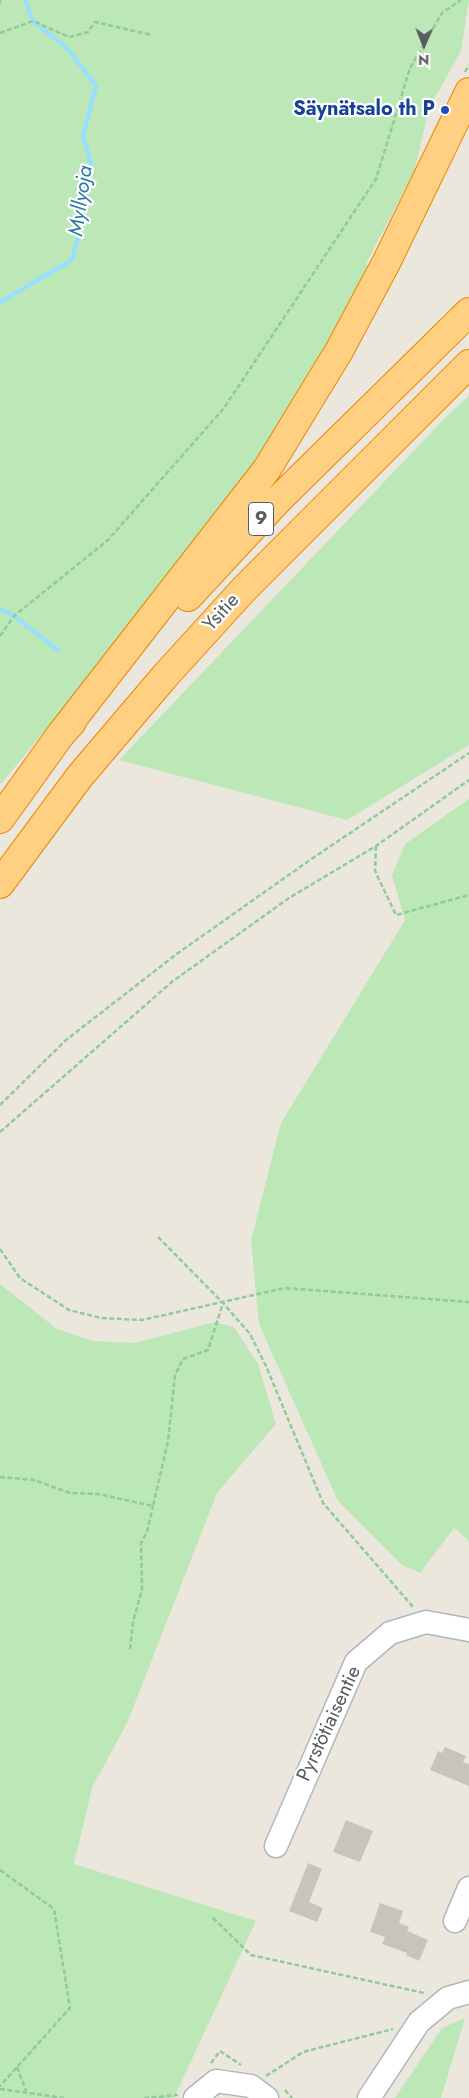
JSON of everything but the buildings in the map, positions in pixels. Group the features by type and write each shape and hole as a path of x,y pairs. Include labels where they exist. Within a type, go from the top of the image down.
{"highway":[{"path":"61,734 267,469 339,351 386,263 469,92"},
{"name":"Ysitie","path":"0,819 61,734 279,499 469,312"},
{"name":"Ysitie","path":"0,884 80,776 165,676 245,588 469,364"}],"street":[{"name":"Pyrstötiaisentie","path":"276,1846 356,1662 390,1633 426,1622 469,1630"},
{"path":"455,1921 469,1888"},
{"path":"369,2098 419,2022 458,1995"},
{"path":"196,2098 216,2081 265,2088"}],"path":[{"path":"0,636 14,616 108,540 224,408 376,179 410,68 442,13 461,0"},
{"path":"0,33 33,21 70,37 88,32 96,22 152,35"},
{"path":"0,1105 66,1040 178,953 469,753"},
{"path":"0,1132 173,981 290,898 376,846 469,780"},
{"path":"376,846 376,871 396,915 469,896"},
{"path":"158,1237 223,1303 250,1334 266,1366 323,1503 426,1622"},
{"path":"0,1249 20,1278 69,1310 101,1318 142,1320 285,1288 469,1302"},
{"path":"130,1649 133,1622 142,1589 141,1543 147,1532 168,1441 175,1374 183,1359 208,1350 223,1303"},
{"path":"0,1477 34,1480 70,1493 98,1494 153,1506"},
{"path":"0,1870 54,1909 70,2008 0,2087 64,2098"},
{"path":"213,1918 251,1955 458,1995"},
{"path":"265,2088 303,2052 419,2022"},
{"path":"17,2067 26,2092"},
{"path":"144,2098 175,2094 184,2098"}],"green space":[{"path":"0,0 469,0 461,51 429,108 415,169 366,264 373,268 284,425 139,617 0,785"},
{"path":"469,396 469,745 347,820 119,760 446,417"},
{"path":"469,799 469,1541 454,1528 420,1573 402,1565 338,1501 259,1324 251,1240 281,1123 405,920 392,875 405,844"},
{"path":"0,1284 57,1329 93,1341 135,1343 215,1322 234,1327 258,1364 276,1424 217,1493 128,1721 92,1788 74,1864 256,1921 174,2098 0,2098"},
{"path":"465,2018 441,2098 395,2098 442,2028"}],"waterway":[{"name":"Myllyoja","path":"0,302 72,260 84,213 91,164 83,135 96,86 68,49 33,21 25,0"},
{"path":"0,609 14,616 58,650"}],"place":[{"name":"Säynätsalo th P","path":"445,110"}]}
